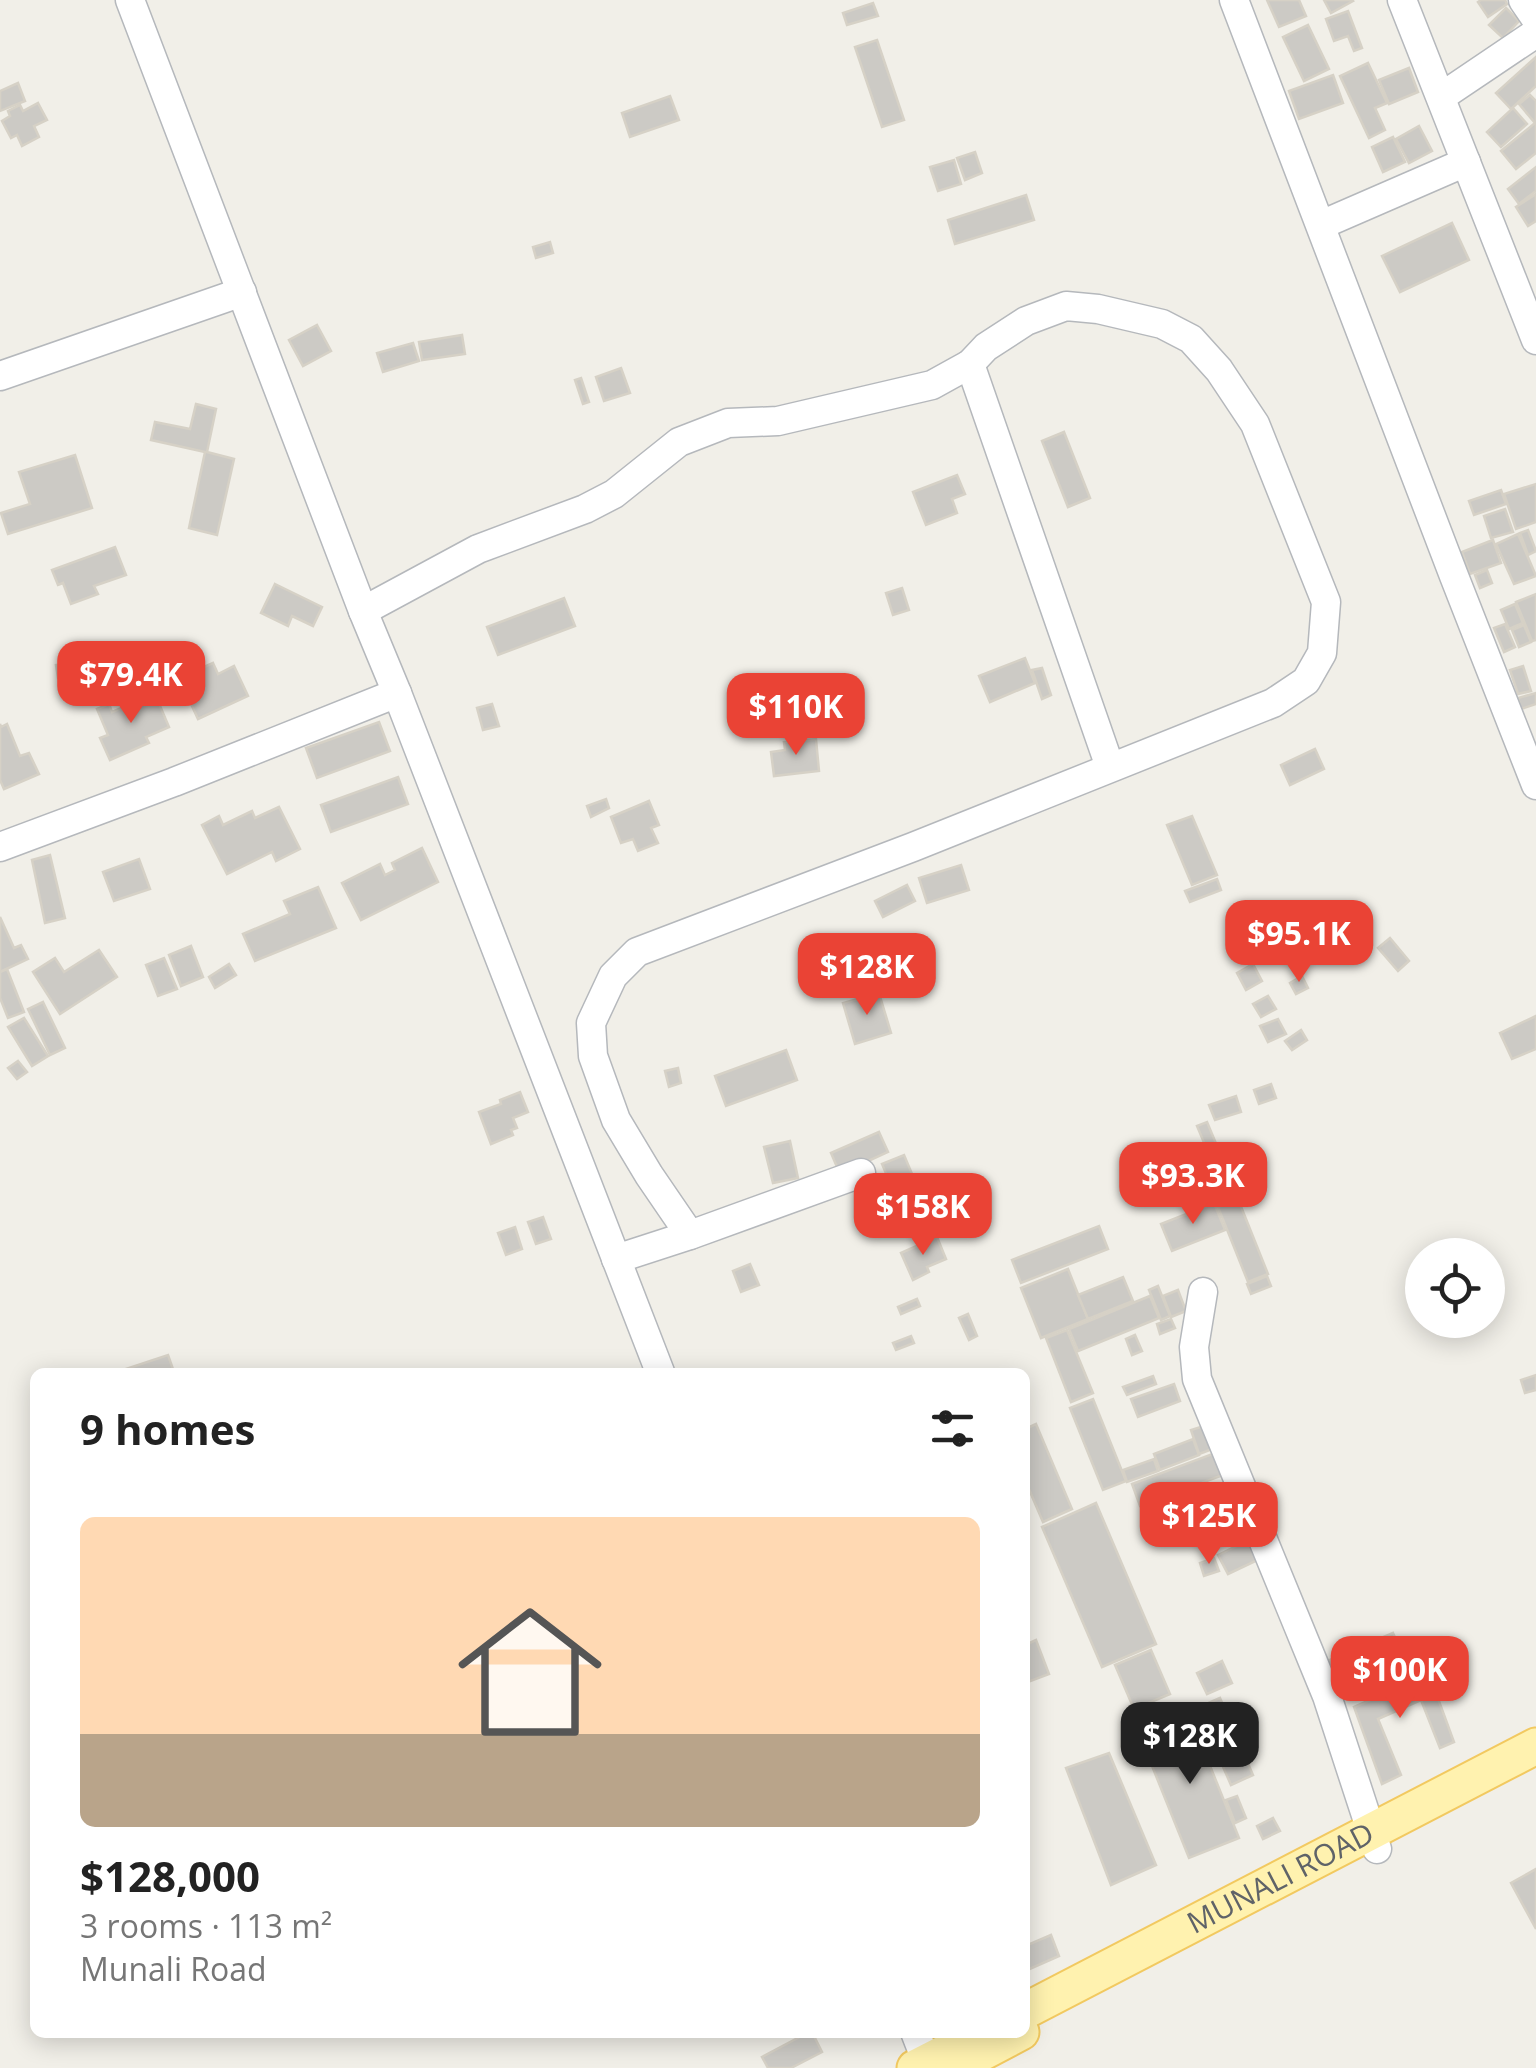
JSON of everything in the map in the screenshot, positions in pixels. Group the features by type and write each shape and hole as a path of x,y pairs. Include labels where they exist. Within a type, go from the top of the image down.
{"main road":[{"name":"MUNALI ROAD","path":"1030,2028 1375,1840 1536,1746"},
{"name":"MUNALI ROAD","path":"1030,2009 1375,1840 1536,1768"},
{"name":"MUNALI ROAD","path":"928,2060 972,2038"},
{"name":"MUNALI ROAD","path":"928,2060 1003,2038"}],"street":[{"path":"130,0 658,1368"},
{"path":"1234,0 1536,785"},
{"path":"1402,0 1536,340"},
{"path":"1523,0 1536,19"},
{"path":"1440,97 1536,33"},
{"path":"1321,224 1466,162"},
{"path":"0,376 242,292"},
{"path":"363,611 478,549 614,494 679,442 728,423 778,421 932,384 970,364 986,347 1026,320 1066,306 1098,308 1162,324 1192,339 1256,424 1326,602 1322,653 1306,681 1273,703 913,847 636,952 613,976 590,1023 593,1056 616,1120 690,1235"},
{"path":"970,364 1110,767"},
{"path":"0,847 397,693"},
{"path":"616,1259 861,1172"},
{"path":"1203,1292 1194,1347 1196,1380 1327,1696 1375,1840"}],"building":[{"path":"1267,0 1299,0 1306,16 1279,27"},
{"path":"1324,0 1352,0 1353,1 1331,13"},
{"path":"1505,0 1507,4 1488,17 1478,2"},
{"path":"873,3 878,16 847,25 843,13"},
{"path":"1506,8 1519,21 1503,38 1489,25"},
{"path":"1348,11 1362,48 1354,51 1348,36 1334,41 1326,19"},
{"path":"1308,25 1329,69 1304,81 1283,37"},
{"path":"877,40 904,120 882,127 855,47"},
{"path":"1536,57 1536,86 1511,109 1496,93"},
{"path":"1368,63 1387,103 1375,108 1385,130 1369,138 1340,76"},
{"path":"1409,68 1418,92 1389,104 1379,80"},
{"path":"1333,75 1343,103 1299,119 1289,91"},
{"path":"18,83 25,101 0,111 0,91"},
{"path":"1530,95 1536,101 1536,153 1516,169 1501,151 1535,123 1519,104"},
{"path":"670,96 679,120 630,137 622,113"},
{"path":"38,103 47,120 34,126 39,137 22,146 17,135 11,138 2,121 10,116 8,111 20,105 23,111"},
{"path":"1513,108 1527,124 1501,147 1487,132"},
{"path":"1419,126 1432,151 1409,163 1396,139"},
{"path":"1393,137 1405,162 1383,172 1372,147"},
{"path":"975,152 982,173 965,180 957,158"},
{"path":"954,160 961,184 938,191 930,167"},
{"path":"1536,167 1536,191 1519,204 1508,189"},
{"path":"1536,194 1536,221 1528,226 1516,207"},
{"path":"1026,195 1034,220 955,244 948,220"},
{"path":"1452,223 1469,260 1400,292 1382,256"},
{"path":"550,242 553,253 536,258 533,247"},
{"path":"317,325 331,351 303,366 289,340"},
{"path":"462,335 465,354 422,360 419,342"},
{"path":"413,343 419,361 383,372 377,353"},
{"path":"621,368 630,393 604,401 596,377"},
{"path":"581,378 589,402 583,404 575,380"},
{"path":"196,404 216,409 207,452 234,459 217,535 189,528 205,452 151,440 155,422 190,429"},
{"path":"1064,432 1090,498 1068,507 1042,441"},
{"path":"75,455 92,508 8,534 1,513 30,504 19,472"},
{"path":"957,475 965,494 952,499 957,513 926,525 913,492"},
{"path":"1536,484 1536,522 1516,529 1504,494"},
{"path":"1501,490 1506,504 1474,515 1469,501"},
{"path":"1505,509 1513,532 1491,538 1484,516"},
{"path":"1528,530 1536,551 1528,555 1520,533"},
{"path":"1518,534 1536,576 1514,584 1496,544"},
{"path":"1493,540 1501,563 1470,574 1462,552"},
{"path":"115,547 126,575 94,586 98,594 71,604 63,583 58,585 52,570"},
{"path":"1487,570 1492,583 1480,588 1475,575"},
{"path":"275,584 322,607 313,626 292,616 288,626 261,613"},
{"path":"902,588 909,610 893,615 886,593"},
{"path":"1536,594 1536,640 1532,641 1516,602"},
{"path":"564,598 575,626 498,655 487,627"},
{"path":"1515,604 1523,623 1509,629 1501,610"},
{"path":"1505,624 1515,647 1504,652 1494,628"},
{"path":"1524,625 1531,642 1519,647 1512,630"},
{"path":"1025,658 1035,683 990,702 979,676"},
{"path":"75,663 76,676 58,678 56,665"},
{"path":"213,663 218,674 234,666 248,696 198,719 179,678"},
{"path":"1523,666 1531,691 1518,694 1510,670"},
{"path":"1042,668 1051,695 1042,699 1032,670"},
{"path":"808,684 816,706 802,711 794,689"},
{"path":"1536,693 1536,704 1521,709 1518,698"},
{"path":"155,694 169,727 146,737 149,743 110,760 100,738 108,735 97,709 109,704 112,712"},
{"path":"492,704 499,726 483,730 477,708"},
{"path":"379,722 390,751 317,778 306,748"},
{"path":"0,724 7,724 20,756 29,753 39,774 4,789 0,780"},
{"path":"816,739 819,771 774,776 771,752 785,750 784,742"},
{"path":"1315,749 1324,769 1290,785 1281,765"},
{"path":"398,777 408,804 331,832 321,805"},
{"path":"606,799 609,808 591,817 587,806"},
{"path":"649,801 659,825 651,828 658,843 638,851 633,839 621,843 611,817"},
{"path":"279,807 300,849 276,861 272,852 227,874 202,825 219,816 223,825 252,811 255,818"},
{"path":"1192,816 1217,875 1192,885 1167,825"},
{"path":"422,848 438,882 361,920 342,883 380,864 385,875 395,870 392,863"},
{"path":"50,855 65,918 45,923 32,860"},
{"path":"139,859 150,889 114,901 103,872"},
{"path":"961,865 969,890 927,903 919,878"},
{"path":"1217,879 1221,890 1190,902 1185,891"},
{"path":"907,885 915,901 883,917 875,901"},
{"path":"318,887 336,928 255,961 243,934 290,914 284,901"},
{"path":"0,917 14,948 21,945 28,959 0,972"},
{"path":"1390,938 1409,961 1398,971 1378,948"},
{"path":"191,946 203,977 181,986 169,955"},
{"path":"877,948 883,968 844,979 838,959"},
{"path":"99,950 117,977 60,1014 33,972 55,958 64,972"},
{"path":"164,958 177,989 158,996 146,965"},
{"path":"229,964 236,975 215,988 209,977"},
{"path":"1253,964 1262,981 1246,990 1237,973"},
{"path":"7,969 24,1012 8,1018 0,998 0,972"},
{"path":"1302,976 1308,988 1296,994 1290,983"},
{"path":"879,993 891,1033 855,1044 843,1003"},
{"path":"1268,996 1276,1009 1261,1017 1253,1004"},
{"path":"43,1002 65,1048 50,1055 28,1009"},
{"path":"1536,1016 1536,1049 1512,1059 1500,1033"},
{"path":"24,1018 48,1056 32,1066 8,1027"},
{"path":"1278,1019 1286,1034 1268,1042 1260,1026"},
{"path":"1301,1030 1307,1040 1292,1050 1285,1041"},
{"path":"786,1050 797,1080 726,1106 715,1076"},
{"path":"18,1061 27,1072 17,1079 8,1068"},
{"path":"678,1068 681,1083 669,1087 665,1071"},
{"path":"1271,1084 1276,1098 1259,1104 1254,1090"},
{"path":"520,1092 528,1112 513,1118 517,1128 511,1130 513,1135 491,1144 479,1112"},
{"path":"1236,1096 1241,1112 1215,1120 1209,1105"},
{"path":"1207,1122 1220,1153 1210,1157 1197,1126"},
{"path":"879,1132 888,1152 840,1174 831,1153"},
{"path":"790,1141 798,1178 773,1183 764,1147"},
{"path":"904,1155 915,1181 893,1190 882,1164"},
{"path":"1238,1199 1268,1274 1248,1282 1218,1207"},
{"path":"1214,1203 1225,1230 1172,1251 1161,1224"},
{"path":"543,1217 551,1239 536,1244 528,1222"},
{"path":"1099,1226 1108,1249 1021,1283 1012,1260"},
{"path":"515,1227 522,1249 506,1255 498,1233"},
{"path":"937,1237 946,1259 927,1267 929,1272 913,1280 901,1253"},
{"path":"750,1264 759,1285 741,1292 733,1271"},
{"path":"1068,1269 1088,1319 1041,1338 1021,1288"},
{"path":"1267,1276 1271,1286 1251,1294 1247,1284"},
{"path":"1123,1277 1133,1301 1088,1319 1078,1295"},
{"path":"1158,1286 1170,1316 1161,1320 1149,1290"},
{"path":"1178,1290 1186,1311 1171,1317 1163,1296"},
{"path":"1150,1296 1159,1318 1078,1351 1069,1329"},
{"path":"917,1299 920,1306 901,1314 898,1307"},
{"path":"968,1314 977,1336 969,1340 959,1318"},
{"path":"1171,1319 1175,1328 1160,1334 1157,1324"},
{"path":"1067,1330 1093,1393 1071,1402 1046,1338"},
{"path":"1135,1335 1142,1351 1132,1355 1126,1339"},
{"path":"911,1336 914,1343 896,1350 893,1343"},
{"path":"168,1355 173,1368 129,1368"},
{"path":"1536,1375 1536,1390 1525,1393 1521,1380"},
{"path":"1153,1376 1156,1384 1127,1395 1123,1387"},
{"path":"1174,1384 1180,1401 1138,1417 1131,1399"},
{"path":"1093,1399 1126,1481 1103,1490 1070,1408"},
{"path":"1036,1424 1072,1509 1043,1522 1030,1492 1030,1427"},
{"path":"1207,1425 1215,1448 1199,1454 1191,1430"},
{"path":"1193,1439 1199,1455 1160,1470 1154,1454"},
{"path":"1215,1453 1223,1475 1140,1506 1132,1484"},
{"path":"1154,1459 1158,1471 1127,1482 1123,1470"},
{"path":"1096,1503 1156,1644 1102,1667 1042,1527"},
{"path":"1251,1539 1260,1559 1228,1574 1218,1555"},
{"path":"1214,1558 1219,1571 1204,1576 1200,1563"},
{"path":"1393,1633 1399,1646 1329,1676 1323,1663"},
{"path":"1036,1640 1049,1674 1030,1681 1030,1643"},
{"path":"1151,1650 1170,1694 1134,1709 1115,1665"},
{"path":"1222,1661 1232,1683 1207,1694 1197,1673"},
{"path":"1429,1674 1454,1742 1440,1748 1421,1700 1378,1719 1401,1775 1382,1784 1354,1707"},
{"path":"1220,1698 1253,1775 1231,1785 1197,1708"},
{"path":"1190,1716 1239,1838 1189,1858 1140,1736"},
{"path":"1109,1753 1156,1865 1111,1885 1066,1768"},
{"path":"1237,1796 1246,1818 1235,1823 1226,1800"},
{"path":"1273,1818 1280,1831 1263,1839 1257,1826"},
{"path":"1536,1869 1536,1929 1511,1883"},
{"path":"1051,1935 1059,1956 1030,1969 1030,1944"},
{"path":"798,2038 815,2038 822,2052 791,2068 768,2068 762,2057"}]}
